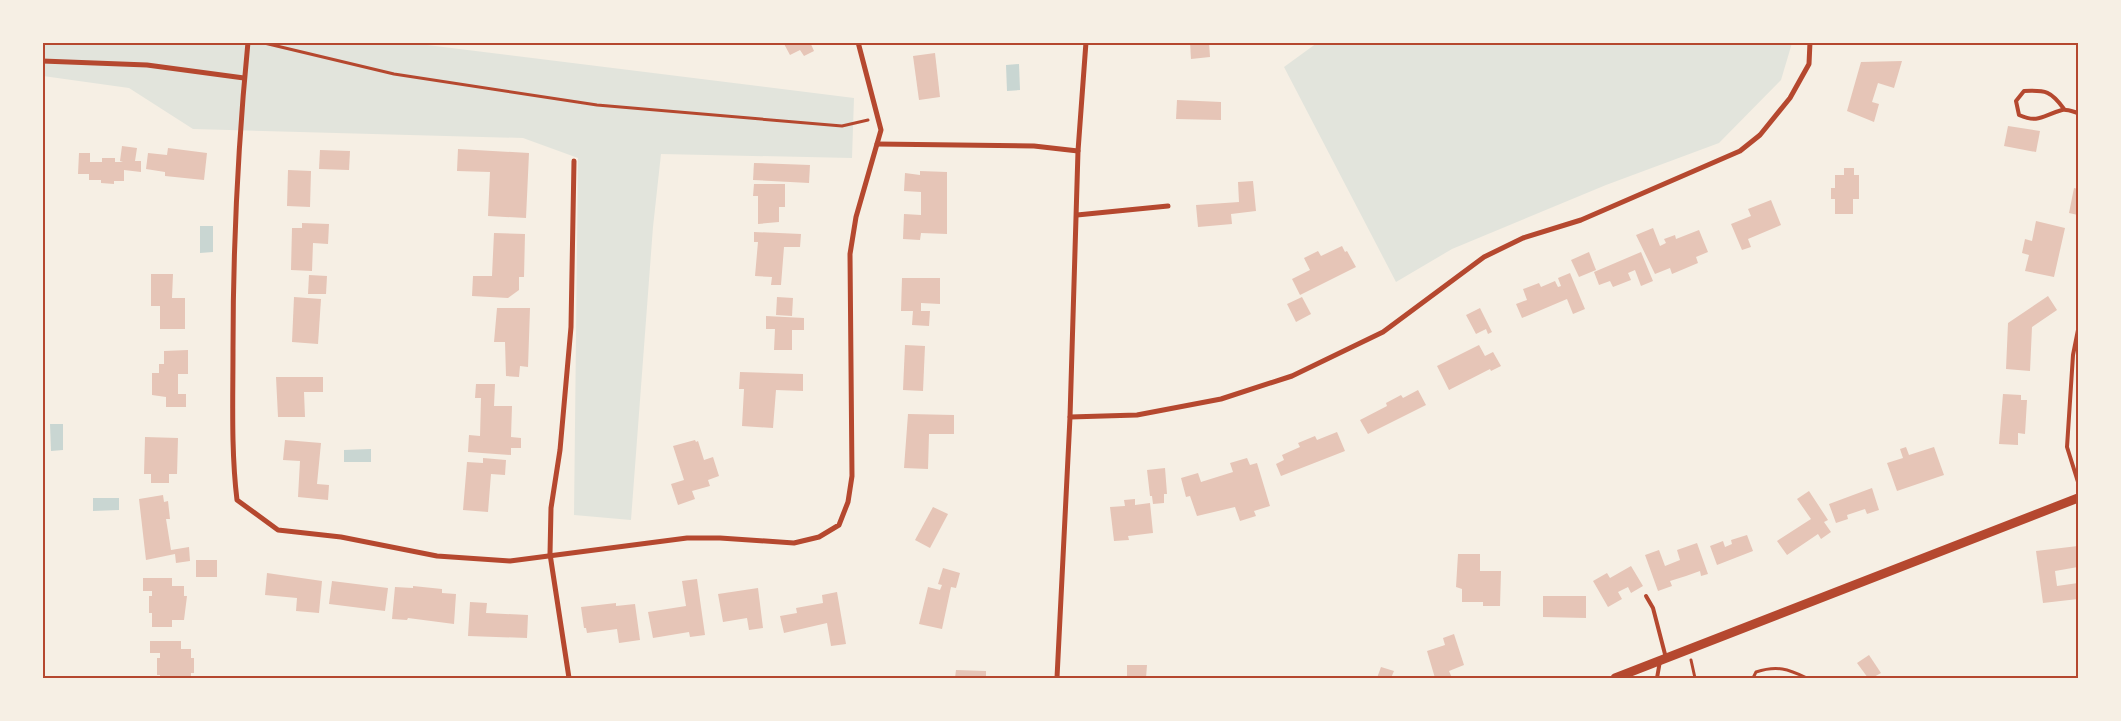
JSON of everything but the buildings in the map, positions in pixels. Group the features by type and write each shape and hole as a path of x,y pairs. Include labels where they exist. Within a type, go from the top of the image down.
{"street":[{"path":"248,42 244,78 233,284 233,403 237,500 278,530 341,537 437,556 510,561 550,554 687,538 720,538 794,543 819,537 839,525 848,502 852,476 850,254 856,218 881,130 858,42"},
{"path":"1057,678 1070,417 1078,151 1086,42"},
{"path":"1070,417 1137,415 1221,399 1292,376 1383,332 1484,257 1523,238 1581,220 1740,151 1760,134 1790,98 1809,64 1810,42"},
{"path":"42,60 147,65 244,78"},
{"path":"877,144 1034,146 1078,151"},
{"path":"569,678 550,554 551,508 560,450 571,327 574,161"},
{"path":"1077,215 1168,206"},
{"path":"1615,678 2078,498"}],"lane":[{"path":"2064,109 2045,118 2030,120 2018,115 2016,101 2024,91 2041,90 2054,95 2064,109 2078,113"},
{"path":"2078,330 2072,355 2067,447 2078,482"},
{"path":"1646,596 1653,608 1663,660 1656,678"}],"path":[{"path":"260,42 394,74 598,104 842,126 878,118"},
{"path":"1687,650 1695,678"},
{"path":"1753,678 1756,672 1771,667 1791,671 1807,678"}],"shaded area":[{"path":"43,43 411,43 854,98 852,158 661,154 653,227 631,520 574,515 578,158 523,138 193,129 129,88 43,76"},
{"path":"1317,43 1792,43 1781,80 1719,143 1606,185 1452,249 1396,282 1284,67"},
{"path":"1019,64 1020,90 1007,91 1006,65"},
{"path":"200,226 213,226 213,252 200,253"},
{"path":"50,424 63,424 63,450 51,451"},
{"path":"371,449 371,462 344,462 344,450"},
{"path":"93,498 119,498 119,510 93,511"}]}
